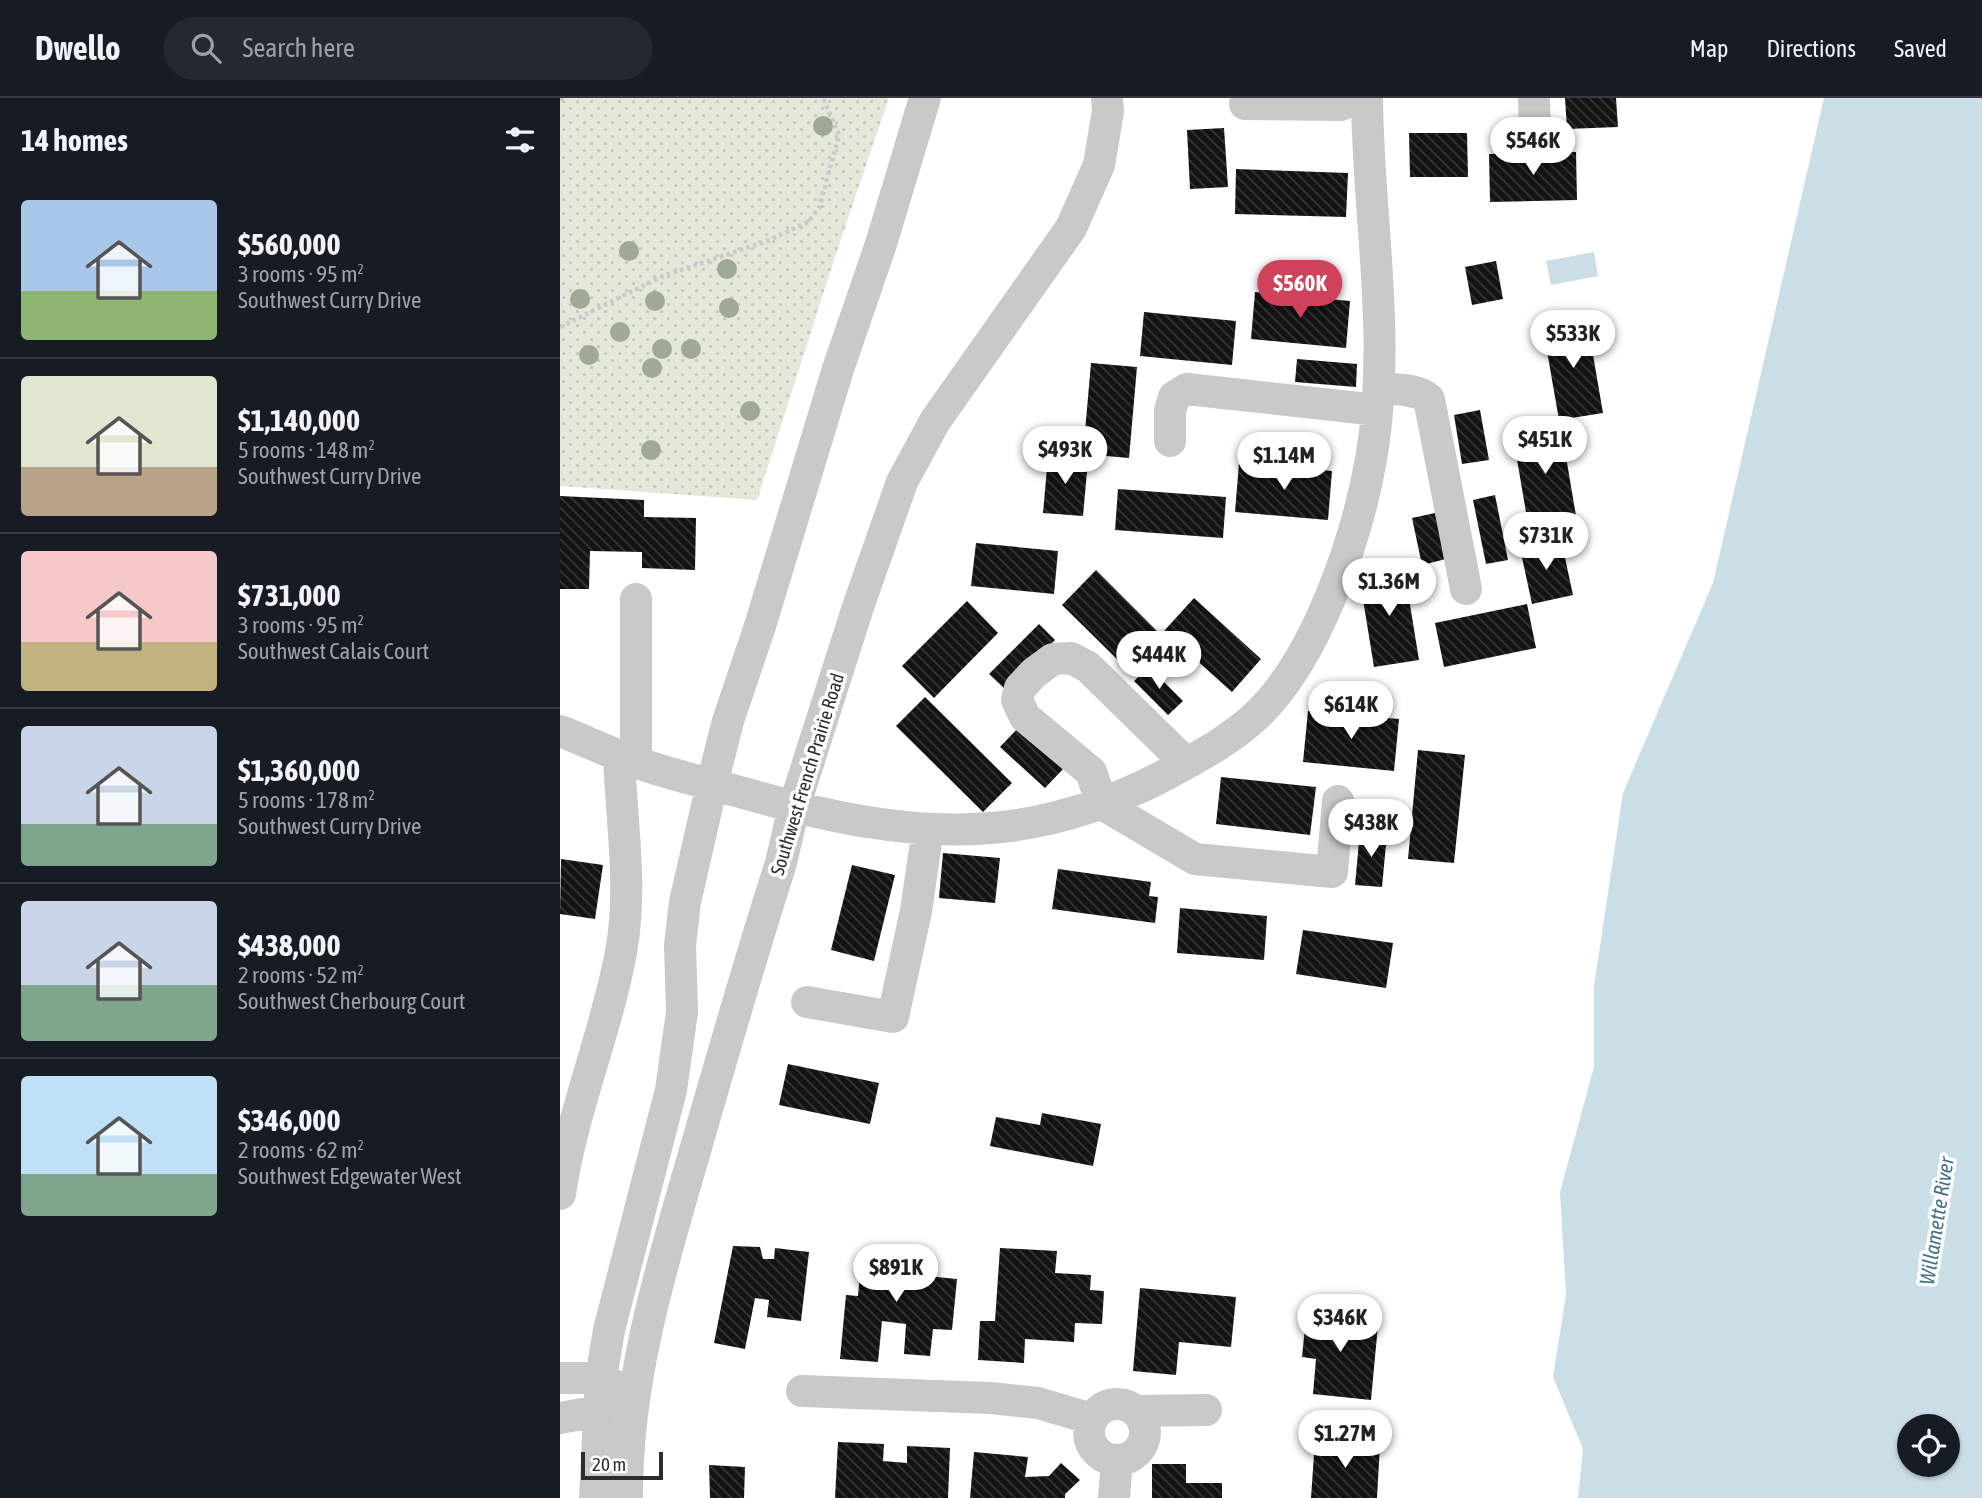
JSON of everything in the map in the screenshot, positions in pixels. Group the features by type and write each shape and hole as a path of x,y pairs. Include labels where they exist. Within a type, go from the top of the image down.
{"street":[{"path":"595,1498 601,1378 612,1317 671,1090 682,1012 680,945 685,902 712,784 728,721 925,98"},
{"name":"Southwest French Prairie Road","path":"627,1498 634,1395 669,1238 781,863 794,807 858,607 902,482 935,421 1071,228 1099,166 1108,98"},
{"path":"1245,104 1341,105 1348,98"},
{"path":"560,731 628,759 794,807 868,823 928,829 989,829 1018,825 1102,804 1149,783 1216,747 1256,716 1299,659 1321,617 1347,551 1361,505 1378,399 1380,312 1367,138 1367,98"},
{"path":"1534,98 1535,136"},
{"path":"1170,441 1170,411 1174,397 1187,389 1378,399 1414,392 1423,394 1429,399 1465,589"},
{"path":"560,1194 566,1153 606,1019 622,950 627,876 621,813 628,759 636,599"},
{"path":"1186,763 1088,667 1071,658 1053,659 1020,688 1017,700 1024,717 1091,772 1102,804 1195,859 1332,872 1338,801"},
{"path":"807,1002 894,1017 916,911 928,829"},
{"path":"560,1378 601,1378 634,1395"},
{"path":"802,1391 990,1398 1038,1403 1092,1419"},
{"path":"560,1418 598,1411 634,1395"},
{"path":"1135,1411 1143,1421 1145,1433 1139,1449 1129,1457 1117,1460 1104,1457 1094,1449 1088,1431 1092,1419 1105,1406 1119,1404 1135,1411 1206,1410"},
{"path":"1114,1498 1117,1460"}],"path":[{"path":"560,327 663,276 768,241 808,222 819,208 839,135 823,98"}],"shaded area":[{"path":"560,98 889,98 757,500 560,486"}],"water":[{"name":"Willamette River","path":"1824,98 1982,98 1982,1498 1578,1498 1583,1449 1553,1377 1566,1295 1560,1192 1594,1067 1594,986 1623,793 1713,583"},
{"path":"1594,252 1598,276 1551,285 1546,261"}],"building":[{"path":"1565,98 1616,98 1618,127 1567,129"},
{"path":"1224,128 1228,187 1190,189 1187,130"},
{"path":"1409,133 1467,133 1468,177 1410,177"},
{"path":"1576,152 1577,200 1490,202 1489,154"},
{"path":"1236,169 1348,173 1346,217 1235,214"},
{"path":"1496,261 1503,299 1472,305 1465,267"},
{"path":"1255,292 1350,301 1346,348 1251,339"},
{"path":"1144,312 1236,321 1232,365 1140,356"},
{"path":"1587,320 1603,413 1559,420 1543,328"},
{"path":"1297,359 1357,364 1356,387 1295,382"},
{"path":"1091,363 1137,367 1129,458 1083,454"},
{"path":"1480,410 1489,460 1462,464 1454,415"},
{"path":"1561,427 1576,516 1528,524 1513,436"},
{"path":"1048,457 1088,460 1083,516 1043,513"},
{"path":"1239,463 1332,471 1328,520 1235,512"},
{"path":"1118,489 1226,497 1223,538 1115,530"},
{"path":"1495,495 1508,560 1486,564 1473,500"},
{"path":"560,496 644,500 644,517 696,518 695,570 642,568 642,552 590,551 589,589 560,589"},
{"path":"1435,513 1446,559 1422,565 1412,518"},
{"path":"1561,539 1573,595 1532,604 1520,548"},
{"path":"976,543 1058,551 1054,594 971,586"},
{"path":"1404,568 1419,660 1374,667 1359,575"},
{"path":"1096,570 1161,635 1127,669 1062,605"},
{"path":"1194,598 1261,659 1232,692 1164,631"},
{"path":"967,601 998,633 934,698 902,666"},
{"path":"1527,604 1536,648 1444,667 1435,623"},
{"path":"1039,624 1055,640 1006,690 989,674"},
{"path":"1149,667 1183,701 1168,715 1134,681"},
{"path":"925,697 1012,783 983,812 896,726"},
{"path":"1308,711 1399,719 1394,771 1303,762"},
{"path":"1019,727 1064,768 1045,788 1000,747"},
{"path":"1418,750 1465,755 1454,863 1408,859"},
{"path":"1221,777 1316,787 1310,835 1216,824"},
{"path":"1360,831 1387,834 1382,887 1355,885"},
{"path":"943,853 1000,858 995,903 939,898"},
{"path":"561,859 603,865 595,919 560,914"},
{"path":"852,865 895,875 874,961 831,950"},
{"path":"1058,869 1151,882 1149,896 1158,897 1155,923 1052,909"},
{"path":"1180,908 1267,916 1264,960 1177,953"},
{"path":"1303,930 1393,943 1386,988 1296,974"},
{"path":"788,1064 879,1083 870,1124 779,1105"},
{"path":"1042,1113 1101,1124 1093,1166 990,1146 996,1117 1040,1125"},
{"path":"733,1246 760,1247 763,1259 774,1259 775,1248 809,1252 801,1321 767,1317 769,1300 755,1298 745,1349 714,1343"},
{"path":"1000,1248 1057,1251 1055,1273 1091,1275 1090,1290 1104,1291 1102,1324 1075,1323 1074,1342 1025,1339 1024,1363 978,1360 980,1321 995,1321"},
{"path":"862,1249 929,1255 927,1276 957,1279 952,1330 933,1329 930,1356 904,1354 906,1324 882,1321 878,1362 840,1359 846,1295 858,1296"},
{"path":"1140,1288 1236,1297 1231,1347 1179,1342 1176,1375 1133,1371"},
{"path":"1307,1307 1337,1310 1336,1321 1378,1325 1371,1400 1313,1394 1316,1359 1302,1357"},
{"path":"1315,1440 1380,1444 1377,1498 1311,1498"},
{"path":"838,1442 884,1444 883,1461 907,1463 907,1446 950,1448 948,1498 835,1498"},
{"path":"974,1452 1028,1457 1025,1477 1049,1476 1061,1463 1080,1480 1065,1494 1065,1498 970,1498"},
{"path":"1152,1464 1186,1464 1186,1483 1222,1483 1222,1498 1152,1498"},
{"path":"709,1465 745,1467 744,1498 710,1498"}]}
